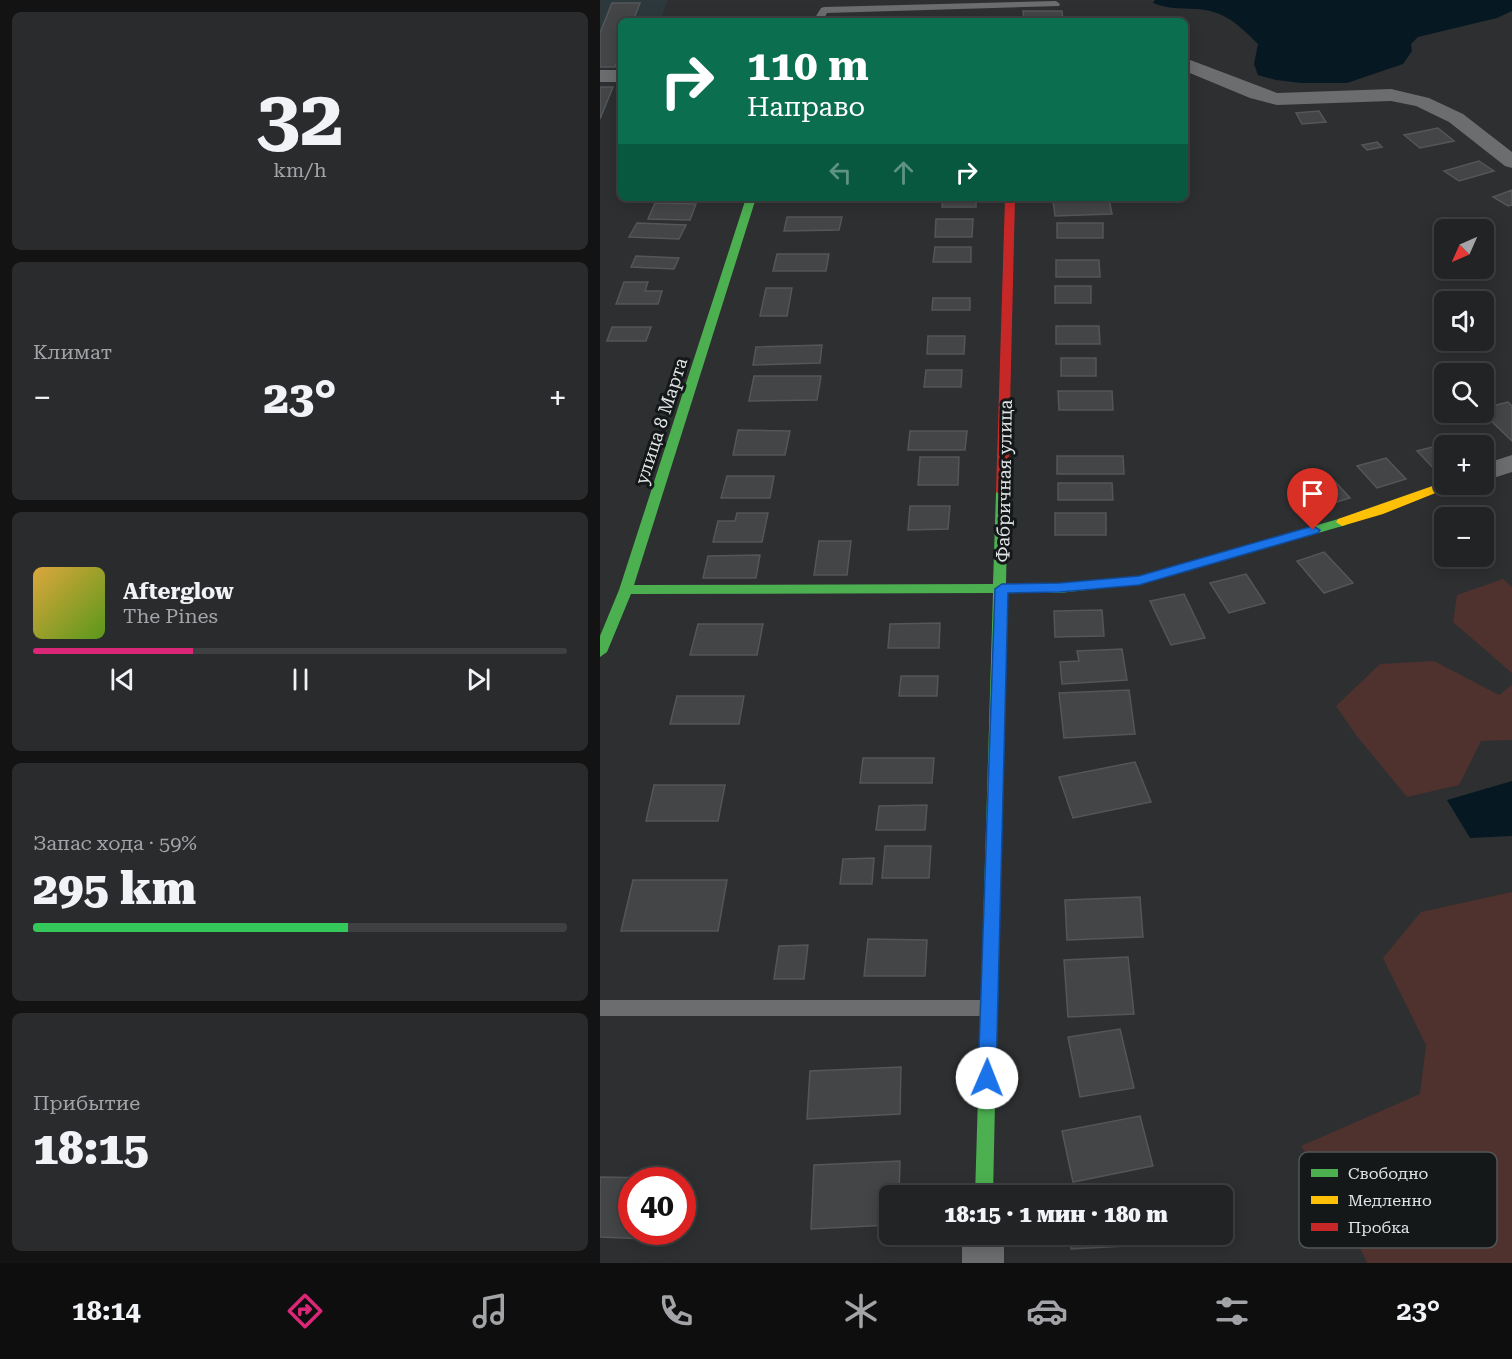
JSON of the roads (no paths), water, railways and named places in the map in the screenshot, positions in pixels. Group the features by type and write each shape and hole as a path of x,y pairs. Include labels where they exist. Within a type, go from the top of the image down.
{"street":[{"path":"1188,65 1257,94 1277,99 1391,96 1422,102 1456,118 1512,162"},
{"path":"600,76 618,76"},
{"name":"улица 8 Марта","path":"600,652 626,590 750,201"},
{"name":"Фабричная улица","path":"984,1185 1002,589 1010,201"},
{"path":"1494,469 1512,463"},
{"path":"626,590 1060,588 1139,580 1378,511 1434,491"},
{"path":"983,1245 983,1263"}],"lane":[{"path":"820,18 824,10 1056,4"},
{"path":"600,1008 989,1008"}],"water":[{"path":"1155,0 1512,0 1512,11 1497,18 1418,37 1411,44 1412,51 1403,64 1347,83 1301,83 1258,75 1254,64 1258,44 1223,16 1205,10 1164,6 1153,3"},
{"path":"1512,781 1512,836 1470,838 1447,800"}]}
